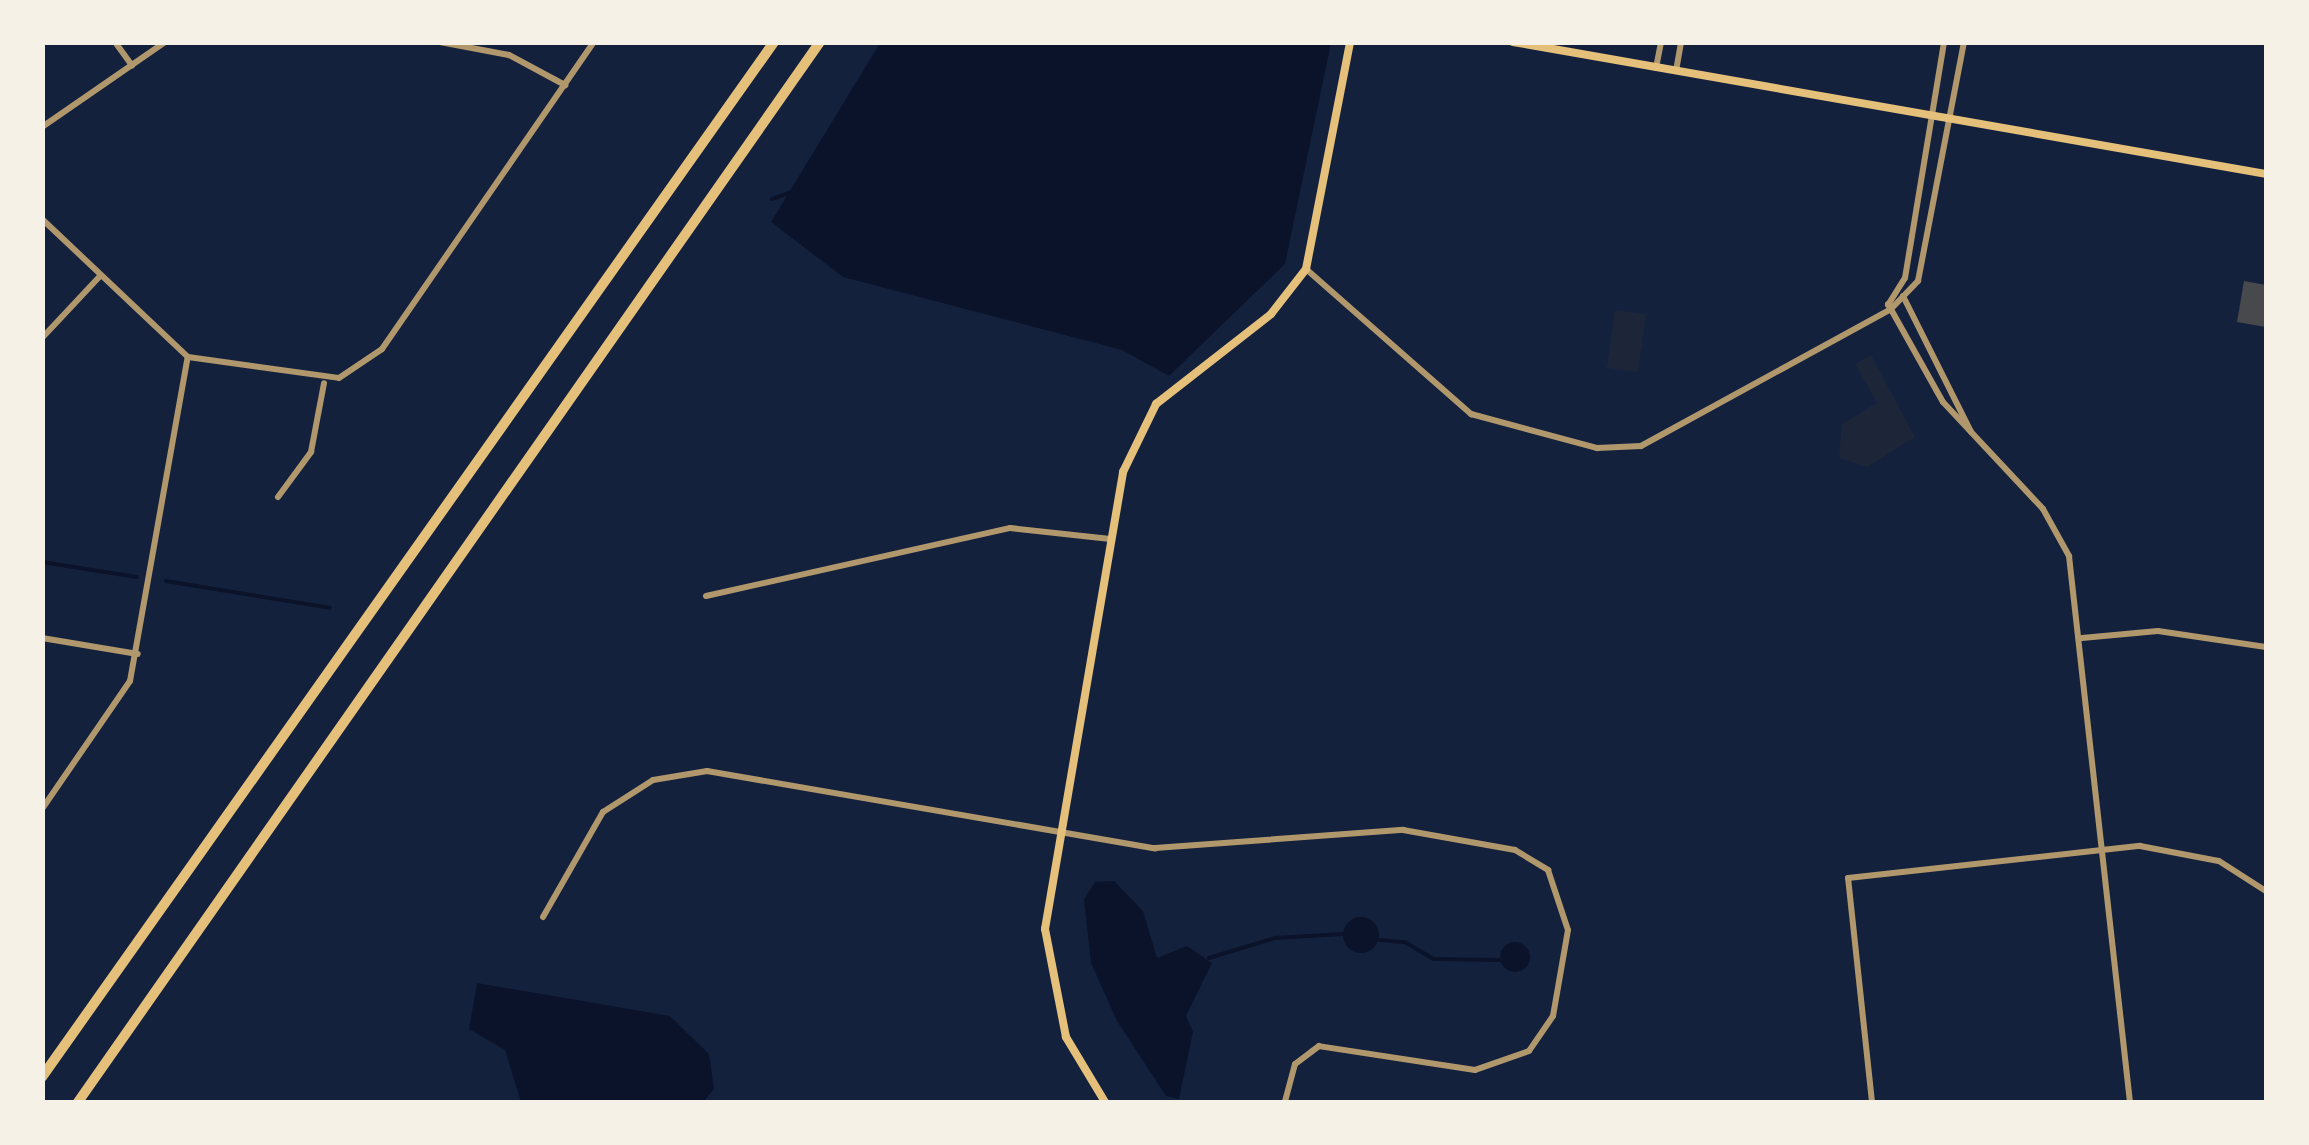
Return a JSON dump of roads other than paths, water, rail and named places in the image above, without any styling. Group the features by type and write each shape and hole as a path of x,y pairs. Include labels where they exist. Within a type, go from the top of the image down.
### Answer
{"highway":[{"path":"42,1077 774,42"},
{"path":"78,1102 820,42"}],"main road":[{"path":"1105,1102 1066,1037 1049,980 1046,904 1110,540 1131,444 1148,413 1271,314 1306,269 1350,42"},
{"path":"1513,42 2266,174"}],"street":[{"path":"116,42 132,65"},
{"path":"42,127 164,42"},
{"path":"440,42 510,55 566,85"},
{"path":"42,219 188,357 324,382 382,348 594,42"},
{"path":"1656,68 1661,42"},
{"path":"1676,71 1680,42"},
{"path":"1944,42 1902,295 1971,433"},
{"path":"1306,269 1471,414 1611,449 1670,434 1880,314 1902,295 1926,260 1964,42"},
{"path":"42,338 100,276"},
{"path":"1890,306 1971,433 2054,524 2073,573 2130,1102"},
{"path":"42,808 130,681 138,654 188,357"},
{"path":"278,497 311,452 324,382"},
{"path":"706,596 1010,528 1110,540"},
{"path":"2082,638 2158,631 2266,647"},
{"path":"42,638 138,654"},
{"path":"543,918 603,812 682,773 1182,849 1403,830 1515,850 1552,875 1568,930 1553,1016 1529,1051 1475,1070 1319,1046 1295,1064 1285,1102"},
{"path":"1872,1102 1848,878 2104,849 2199,854 2266,891"}],"waterway":[{"path":"772,199 791,192"},
{"path":"42,562 137,577"},
{"path":"166,581 330,608"},
{"path":"1209,958 1275,938 1343,934"},
{"path":"1380,940 1405,942 1433,959 1502,960"}]}
